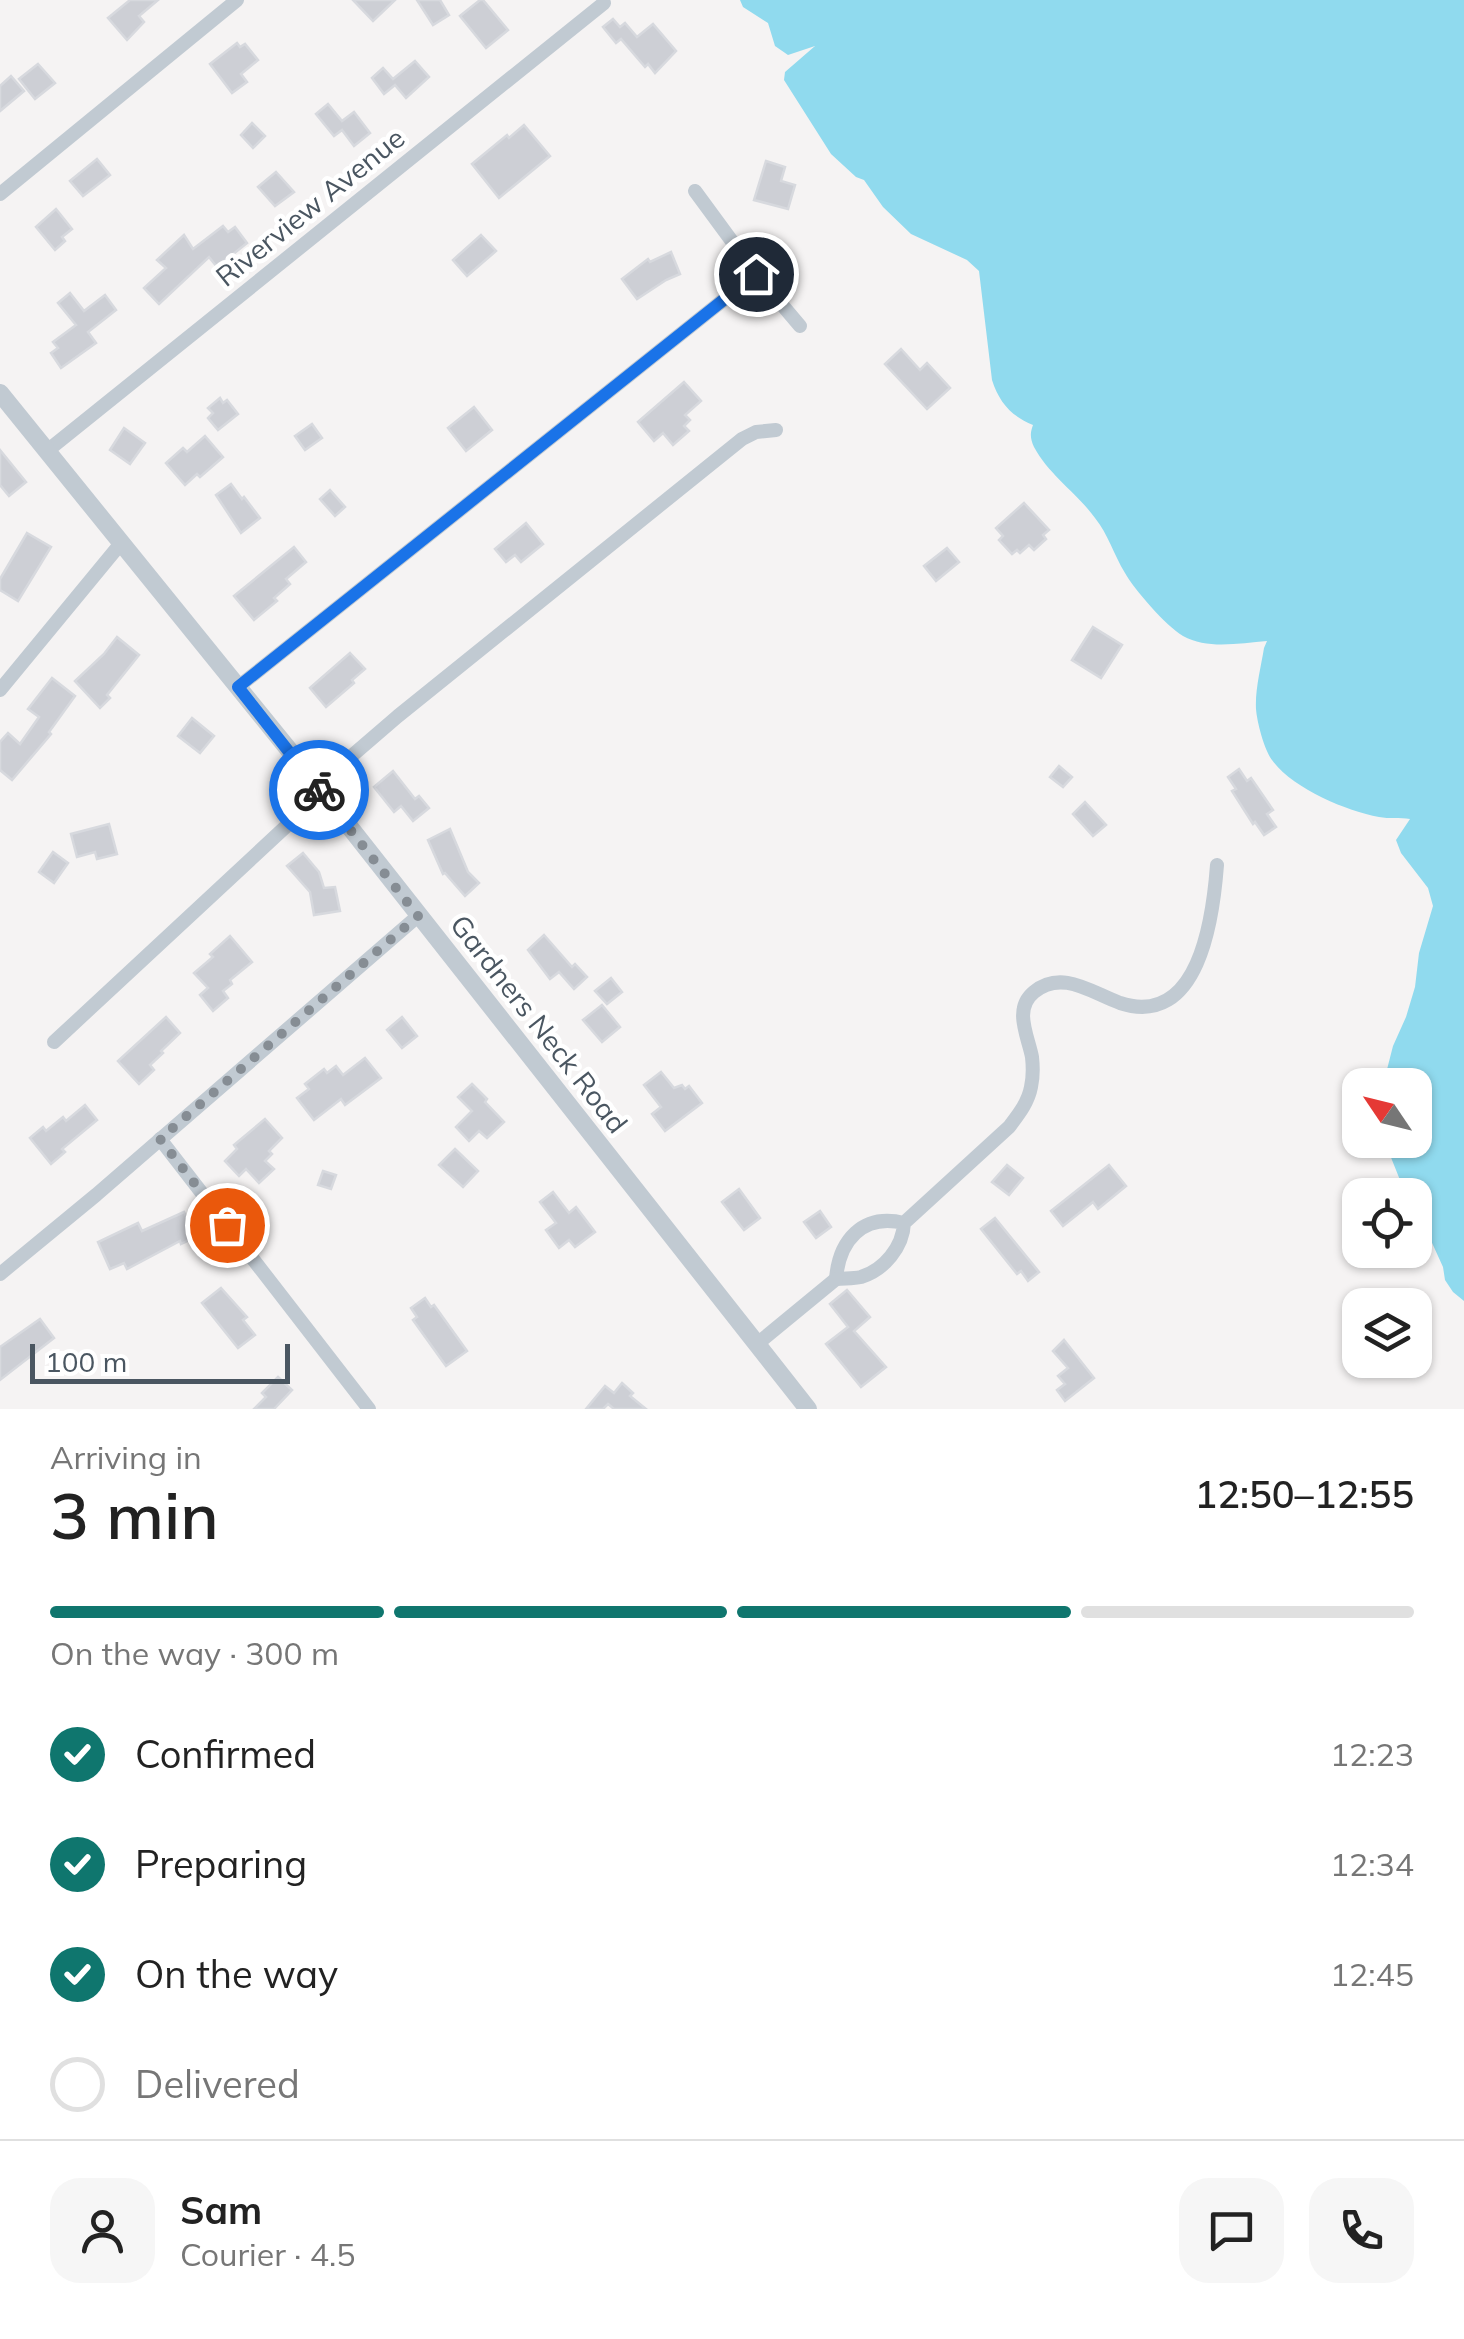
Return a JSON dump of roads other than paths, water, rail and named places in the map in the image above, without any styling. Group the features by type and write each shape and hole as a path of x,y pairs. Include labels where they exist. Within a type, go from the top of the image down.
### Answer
{"street":[{"path":"0,194 236,0"},
{"name":"Riverview Avenue","path":"48,450 604,3"},
{"path":"696,191 756,274 800,326"},
{"path":"238,687 756,274"},
{"name":"Gardners Neck Road","path":"0,393 238,687 808,1409"},
{"path":"54,1042 322,793 326,778 398,716 727,450 756,432 776,430"},
{"path":"0,690 122,542"},
{"path":"757,1344 836,1279 862,1276 876,1269 902,1241 904,1223 1009,1127 1022,1110 1032,1084 1032,1058 1023,1017 1026,1001 1033,993 1054,983 1070,983 1116,1002 1144,1007 1161,1004 1187,983 1204,942 1218,865"},
{"path":"0,1274 418,916"},
{"path":"160,1139 369,1409"},
{"path":"836,1279 838,1258 847,1241 860,1229 881,1221 904,1223"}],"water":[{"path":"740,0 1464,0 1464,1301 1445,1280 1432,1243 1432,1178 1399,1178 1391,1158 1432,1158 1432,1068 1387,1068 1415,987 1419,953 1433,906 1428,888 1401,853 1396,840 1410,819 1379,817 1336,804 1306,789 1272,760 1261,735 1256,709 1267,641 1224,644 1193,640 1176,631 1143,597 1125,573 1100,524 1040,457 1032,441 1033,425 1012,413 998,395 992,380 979,271 967,260 911,234 883,207 864,180 831,154 784,80 785,72 815,46 788,55 775,46 768,23 743,7"}]}
